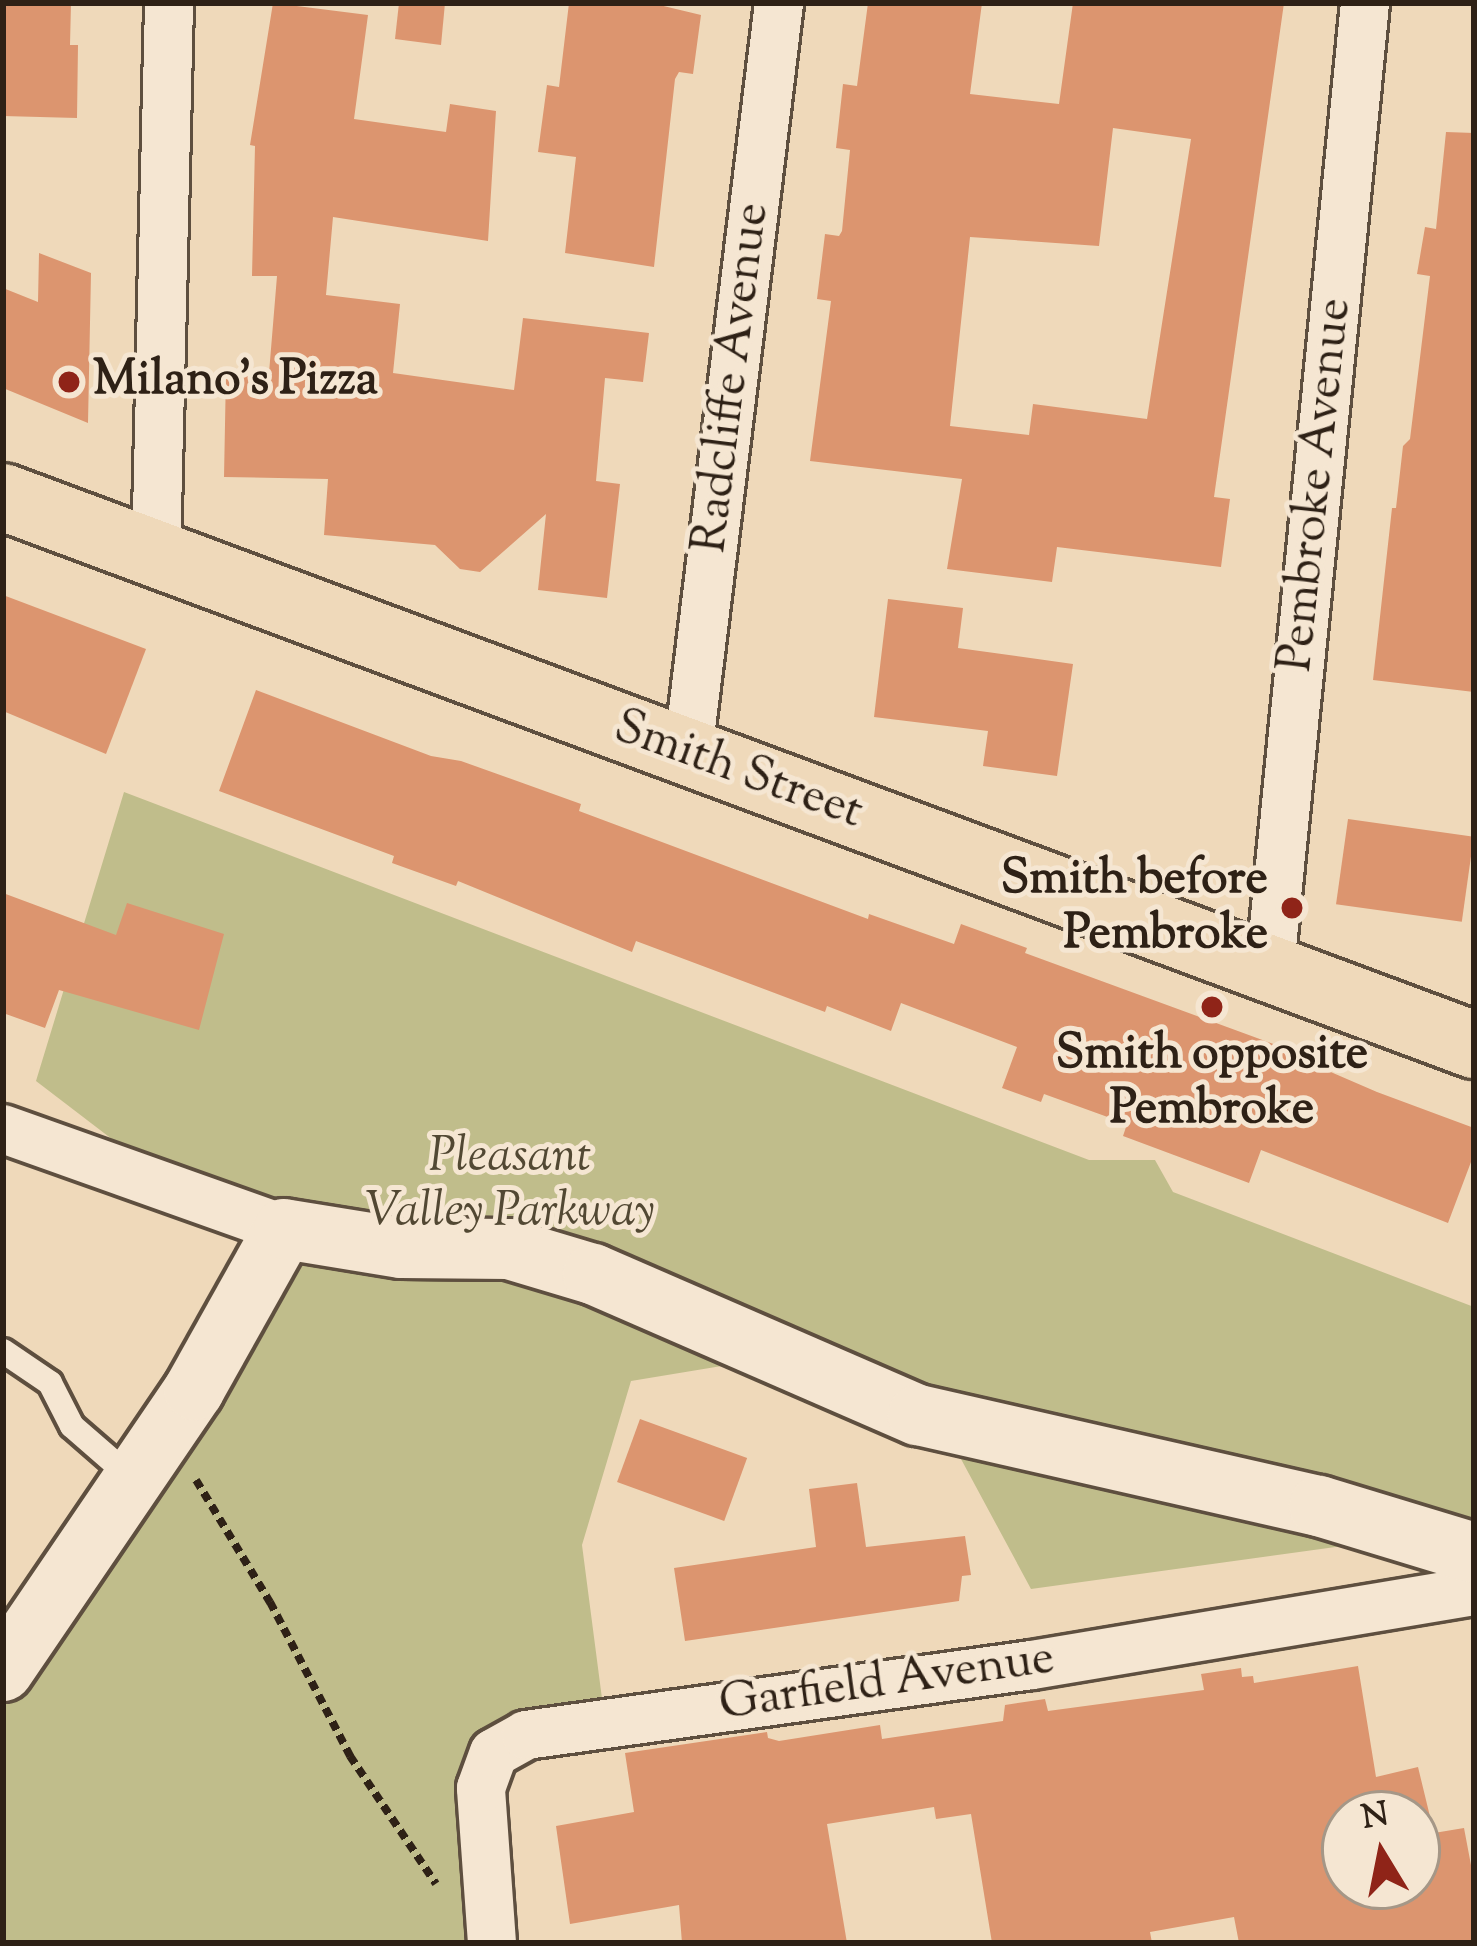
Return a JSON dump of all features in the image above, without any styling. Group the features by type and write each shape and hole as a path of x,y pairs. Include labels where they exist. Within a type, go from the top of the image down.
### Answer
{"main road":[{"name":"Smith Street","path":"3,497 1474,1045"}],"street":[{"path":"156,556 169,3"},
{"name":"Radcliffe Avenue","path":"688,752 779,3"},
{"name":"Pembroke Avenue","path":"1270,967 1365,3"},
{"path":"3,1129 284,1229 401,1248 509,1249 593,1274 918,1414 1319,1506 1474,1553"},
{"path":"3,1671 149,1458 284,1229"},
{"name":"Garfield Avenue","path":"490,1931 481,1788 494,1753 526,1735 1032,1665 1474,1591"}],"lane":[{"path":"3,1351 50,1384 72,1426 149,1458"}],"path":[{"path":"149,1458 270,1602 350,1756 451,1908 490,1931"}],"green space":[{"name":"Pleasant Valley Parkway","path":"124,792 1089,1160 1155,1160 1173,1192 1474,1307 1474,1549 1430,1534 1031,1589 940,1420 782,1356 631,1381 582,1545 604,1714 488,1766 492,1943 3,1943 3,1669 266,1257 36,1081"}],"building":[{"path":"3,3 71,3 70,45 78,45 77,118 3,116"},
{"path":"273,3 368,15 354,119 446,132 450,104 496,111 488,241 333,217 326,295 400,304 393,373 514,390 523,318 649,333 643,382 605,378 596,481 620,484 607,598 538,590 546,514 480,572 460,569 435,545 324,535 328,479 224,477 226,372 269,373 277,276 252,276 255,146 250,145"},
{"path":"399,3 445,3 441,45 395,39"},
{"path":"569,3 651,3 701,15 693,74 679,72 675,79 654,267 565,253 576,157 538,152 547,85 559,87"},
{"path":"868,3 982,3 970,94 1059,104 1073,3 1284,3 1214,497 1230,499 1221,567 1057,547 1052,582 947,569 962,479 810,461 831,301 817,299 825,234 839,236 842,231 850,150 836,148 843,84 857,86","holes":["1113,128 1191,139 1147,419 1033,404 1029,435 950,426 970,237 1099,246"]},
{"path":"1446,132 1474,133 1474,692 1373,680 1392,508 1396,508 1403,446 1410,439 1430,276 1417,274 1425,227 1436,229"},
{"path":"39,253 91,273 88,423 3,388 3,288 38,302"},
{"path":"3,595 146,649 106,754 3,711"},
{"path":"888,599 963,608 958,648 1073,664 1057,776 983,766 988,731 874,717"},
{"path":"256,690 431,756 461,761 581,804 579,811 868,919 869,914 954,944 961,924 1027,948 1025,953 1298,1053 1296,1057 1377,1092 1474,1128 1474,1154 1448,1223 1261,1150 1249,1183 1123,1136 1127,1124 1044,1094 1041,1102 1002,1088 1017,1047 901,1003 891,1031 827,1006 825,1012 636,941 632,952 458,881 456,886 392,863 394,856 219,791"},
{"path":"1348,819 1474,837 1462,922 1336,904"},
{"path":"3,893 116,935 127,903 224,934 199,1030 59,990 45,1028 3,1013"},
{"path":"640,1419 747,1458 724,1521 617,1482"},
{"path":"857,1483 866,1547 965,1536 971,1575 962,1576 959,1601 685,1641 674,1568 816,1547 809,1489"},
{"path":"1358,1666 1376,1777 1418,1767 1424,1790 1321,1790 1321,1910 1441,1910 1441,1832 1464,1828 1474,1881 1474,1943 1239,1943 1234,1917 1150,1932 1152,1943 992,1943 971,1814 936,1819 934,1807 827,1824 847,1943 682,1943 679,1905 570,1924 556,1826 634,1812 625,1753 767,1732 768,1738 779,1741 880,1725 882,1739 1003,1721 1005,1705 1045,1699 1048,1711 1204,1690 1201,1674 1241,1668 1242,1677 1253,1676 1254,1683"}],"place":[{"name":"Milano's Pizza","path":"69,382"},
{"name":"Smith before Pembroke","path":"1292,908"},
{"name":"Smith opposite Pembroke","path":"1212,1007"}]}
